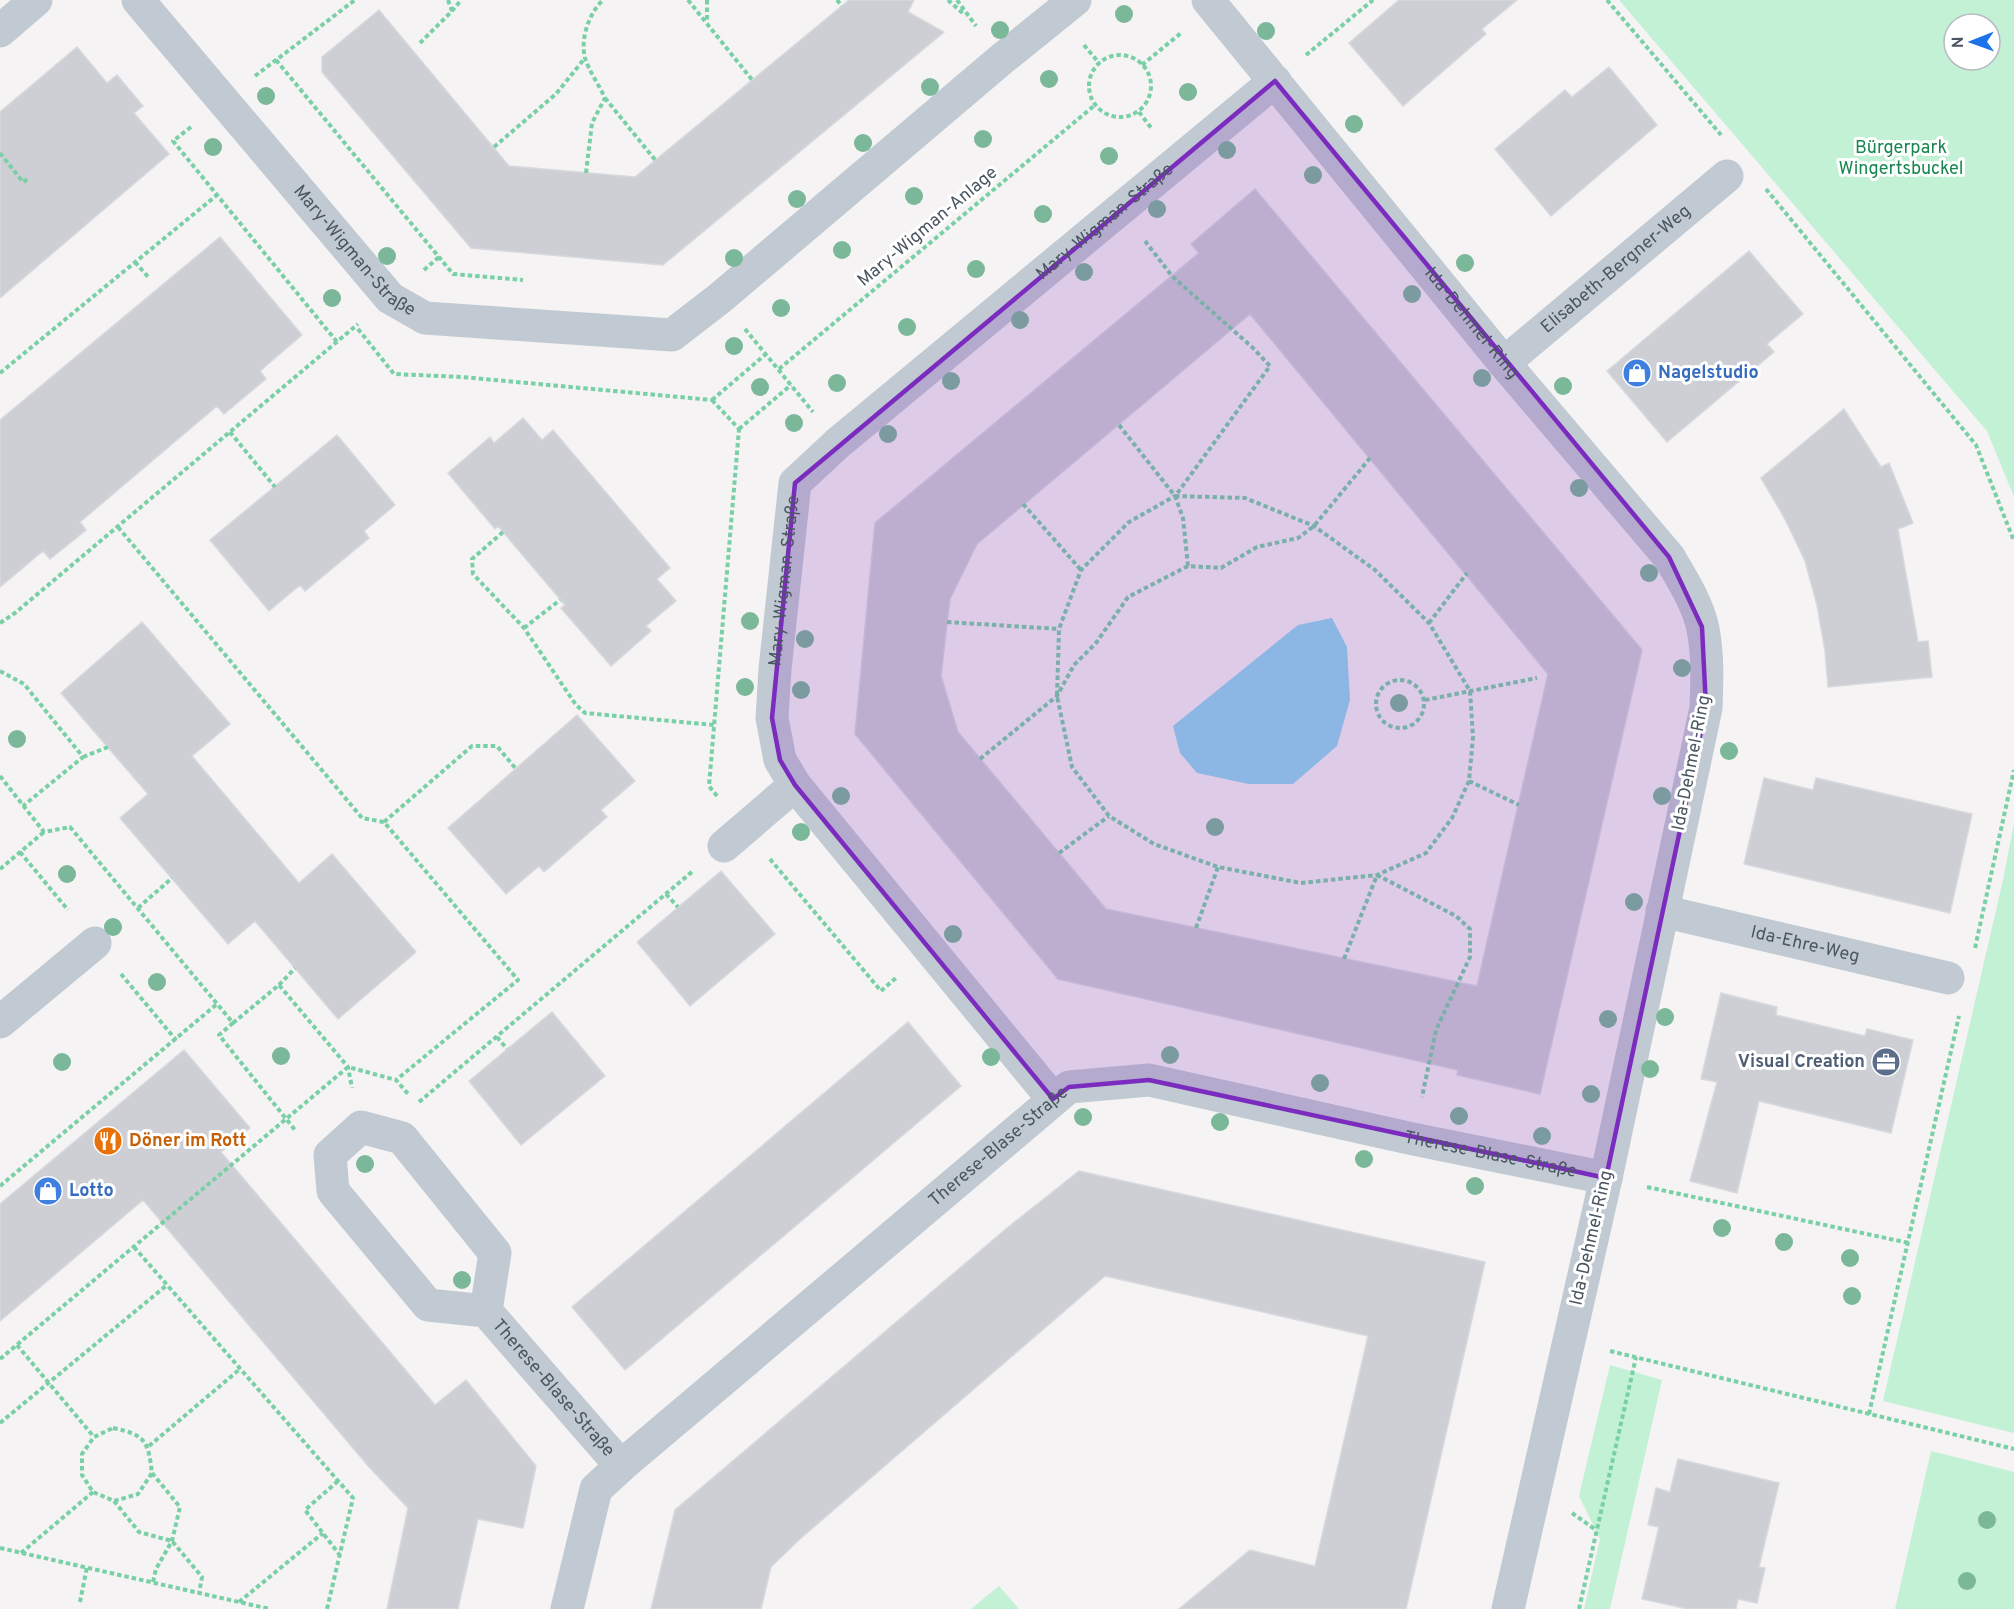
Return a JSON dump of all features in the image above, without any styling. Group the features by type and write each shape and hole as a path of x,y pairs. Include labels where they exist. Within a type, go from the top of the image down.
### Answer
{"street":[{"path":"0,31 36,0"},
{"name":"Mary-Wigman-Straße","path":"138,0 390,298 425,318 672,335 720,298 1075,0"},
{"name":"Ida-Dehmel-Ring","path":"1211,3 1504,363 1669,557 1688,589 1702,627 1707,668 1706,708 1606,1178 1508,1609"},
{"name":"Mary-Wigman-Straße","path":"1053,1099 795,785 780,760 772,718 795,483 838,443 1275,81"},
{"name":"Elisabeth-Bergner-Weg","path":"1504,363 1743,178"},
{"path":"724,846 795,785"},
{"name":"Ida-Ehre-Weg","path":"1662,911 1955,992"},
{"path":"0,1022 95,943"},
{"name":"Therese-Blase-Straße","path":"567,1609 596,1489 1069,1087 1149,1080 1413,1139 1606,1178"},
{"path":"330,1155 361,1127"},
{"name":"Therese-Blase-Straße","path":"361,1127 402,1138 495,1253 486,1311"},
{"name":"Therese-Blase-Straße","path":"330,1155 333,1191 428,1305 486,1311 621,1466"}],"path":[{"path":"355,0 276,60 453,274 533,280"},
{"path":"448,0 452,11"},
{"path":"420,42 461,0"},
{"path":"603,0 594,8 588,24 585,58 605,98 656,161"},
{"path":"688,0 753,81"},
{"path":"707,0 707,22"},
{"path":"837,0 842,6"},
{"path":"948,0 973,21 957,0"},
{"path":"1275,81 1373,0"},
{"path":"1607,0 1728,144"},
{"path":"1142,65 1211,3"},
{"path":"1116,55 1135,59 1149,74 1150,95 1138,112 1130,117 1110,116 1095,105 1091,98 1089,79 1099,63 1107,58 1116,55"},
{"path":"494,147 556,94 585,58"},
{"path":"586,172 592,123 605,98"},
{"path":"224,100 173,141 338,342"},
{"name":"Mary-Wigman-Anlage","path":"778,369 1095,105"},
{"path":"0,153 23,182 29,178"},
{"path":"1743,178 1976,445 2014,541"},
{"path":"0,373 217,195"},
{"path":"0,623 15,613 439,257"},
{"path":"135,262 149,278"},
{"path":"1172,276 1270,366 1175,496 1129,522 1081,570 1059,629 1057,696 1072,767 1110,816 1154,844 1218,867 1301,883 1377,875 1426,853 1452,818 1468,781 1473,737 1470,691 1429,623 1375,570 1314,526 1245,498 1175,496"},
{"path":"720,298 838,443"},
{"path":"356,326 394,374 462,377 712,400 739,429 791,385"},
{"path":"712,400 766,354"},
{"path":"1119,425 1175,496 1183,518 1188,566"},
{"path":"230,432 275,487"},
{"path":"980,759 1057,696 1074,665 1096,643 1128,597 1188,566 1221,568 1257,546 1298,538 1314,526 1370,458"},
{"path":"1023,504 1081,570"},
{"path":"118,527 362,818 384,822 519,980 396,1080"},
{"path":"503,532 472,559 472,574 524,628 576,705 585,713 714,725"},
{"path":"1429,623 1467,573"},
{"path":"524,628 560,600"},
{"path":"947,622 1059,629"},
{"path":"0,671 24,684 84,757"},
{"path":"1401,678 1417,685 1425,700 1421,717 1407,728 1390,727 1377,716 1375,698 1384,683 1401,678"},
{"path":"1425,700 1537,678"},
{"path":"384,822 472,746 497,746 516,769"},
{"path":"23,806 84,757 108,747"},
{"path":"1974,949 2014,770"},
{"path":"0,776 44,832"},
{"path":"1468,781 1519,805"},
{"path":"1059,854 1110,816"},
{"path":"0,869 44,832 70,827 233,1023"},
{"path":"348,1067 396,1080 417,1105 724,846"},
{"path":"1196,928 1218,867"},
{"path":"1344,959 1377,875"},
{"path":"1377,875 1456,916 1470,929 1470,957 1436,1030 1413,1139"},
{"path":"138,908 172,878"},
{"path":"666,894 678,907"},
{"path":"295,968 279,985 219,1035 296,1131 330,1155"},
{"path":"279,985 348,1067 361,1127"},
{"path":"1869,1414 1908,1243 1955,992"},
{"path":"0,1186 217,1004"},
{"path":"497,1037 507,1049"},
{"path":"0,1359 348,1067"},
{"path":"1606,1178 1908,1243"},
{"path":"134,1247 353,1498 327,1609"},
{"path":"0,1423 167,1285"},
{"path":"1569,1340 2014,1449"},
{"path":"17,1345 94,1437"},
{"path":"1579,1609 1636,1357"},
{"path":"149,1446 240,1369"},
{"path":"153,1582 156,1569 172,1541 180,1507 152,1473 149,1446 133,1432 113,1428 94,1437 82,1454 82,1475 93,1492 114,1501 139,1532 172,1541 202,1577 199,1593"},
{"path":"114,1501 138,1494 152,1473"},
{"path":"338,1481 305,1510 340,1554"},
{"path":"21,1552 93,1492"},
{"path":"239,1602 323,1533"},
{"path":"0,1548 266,1609"},
{"path":"80,1602 87,1568"}],"highlighted area":[{"path":"1275,81 1669,557 1702,627 1706,708 1606,1178 1149,1080 1069,1087 1053,1099 795,785 780,760 772,718 795,483"}],"green space":[{"name":"Bürgerpark Wingertsbuckel","path":"1619,0 2014,0 2014,497 1987,431"},
{"path":"2014,823 2014,1433 1883,1401 2003,880"},
{"path":"1610,1365 1662,1380 1610,1609 1584,1609 1600,1539 1579,1496"},
{"path":"1931,1451 2014,1472 2014,1609 1895,1609"},
{"path":"999,1586 1019,1609 971,1609"}],"water":[{"path":"1332,618 1347,647 1350,700 1337,746 1293,784 1249,784 1197,773 1180,753 1173,726 1298,625"}],"building":[{"path":"849,0 914,0 908,12 944,32 663,265 471,248 322,72 322,57 379,10 509,166 635,177"},
{"path":"1399,0 1517,0 1482,29 1486,34 1403,106 1349,43"},
{"path":"77,47 107,83 117,75 143,106 134,113 169,154 0,298 0,112"},
{"path":"1609,67 1657,125 1551,216 1495,149 1565,90 1572,97"},
{"path":"1255,189 1642,650 1540,1094 1457,1075 1458,1070 1058,979 855,734 875,523 1199,253 1191,244","holes":["1250,314 1548,674 1477,986 1106,909 958,732 941,676 950,599 977,544"]},
{"path":"220,237 302,335 260,371 266,379 224,414 217,406 80,522 86,530 50,559 43,551 0,587 0,420"},
{"path":"1749,251 1803,314 1767,344 1774,352 1667,442 1607,371"},
{"path":"1844,409 1881,467 1889,463 1913,523 1898,529 1918,642 1928,641 1932,677 1828,687 1825,651 1817,605 1805,561 1785,519 1761,478"},
{"path":"523,418 542,440 553,430 670,568 657,579 676,601 646,626 651,631 611,666 561,608 565,605 498,526 495,529 448,473 490,437 494,443"},
{"path":"337,435 395,505 364,531 369,538 305,591 300,585 269,611 210,540"},
{"path":"142,622 230,724 192,756 299,883 332,854 416,952 338,1019 255,921 228,944 120,818 148,794 61,693"},
{"path":"577,715 635,781 601,810 607,817 544,872 539,866 506,894 448,828"},
{"path":"1764,778 1813,790 1816,778 1972,814 1950,913 1744,864"},
{"path":"721,871 775,934 690,1006 637,942"},
{"path":"1721,993 1777,1007 1776,1015 1865,1036 1867,1029 1913,1040 1891,1133 1759,1101 1737,1193 1690,1181 1717,1082 1701,1079"},
{"path":"552,1012 605,1076 521,1145 469,1081"},
{"path":"908,1022 961,1086 625,1370 572,1307"},
{"path":"184,1050 250,1128 221,1152 435,1405 466,1380 536,1466 523,1528 478,1519 458,1609 387,1609 408,1508 369,1467 143,1200 0,1321 0,1204"},
{"path":"1079,1171 1485,1262 1406,1609 1179,1609 1250,1550 1315,1566 1368,1336 1105,1276 801,1538 771,1567 761,1609 651,1609 675,1510 1007,1228"},
{"path":"1678,1459 1779,1483 1759,1567 1765,1568 1757,1603 1738,1599 1736,1609 1688,1609 1642,1599 1659,1527 1648,1525 1656,1488 1670,1492"}],"place":[{"name":"Nagelstudio","path":"1637,373"},
{"name":"Visual Creation","path":"1886,1062"},
{"name":"Döner im Rott","path":"108,1141"},
{"name":"Lotto","path":"48,1191"}]}
